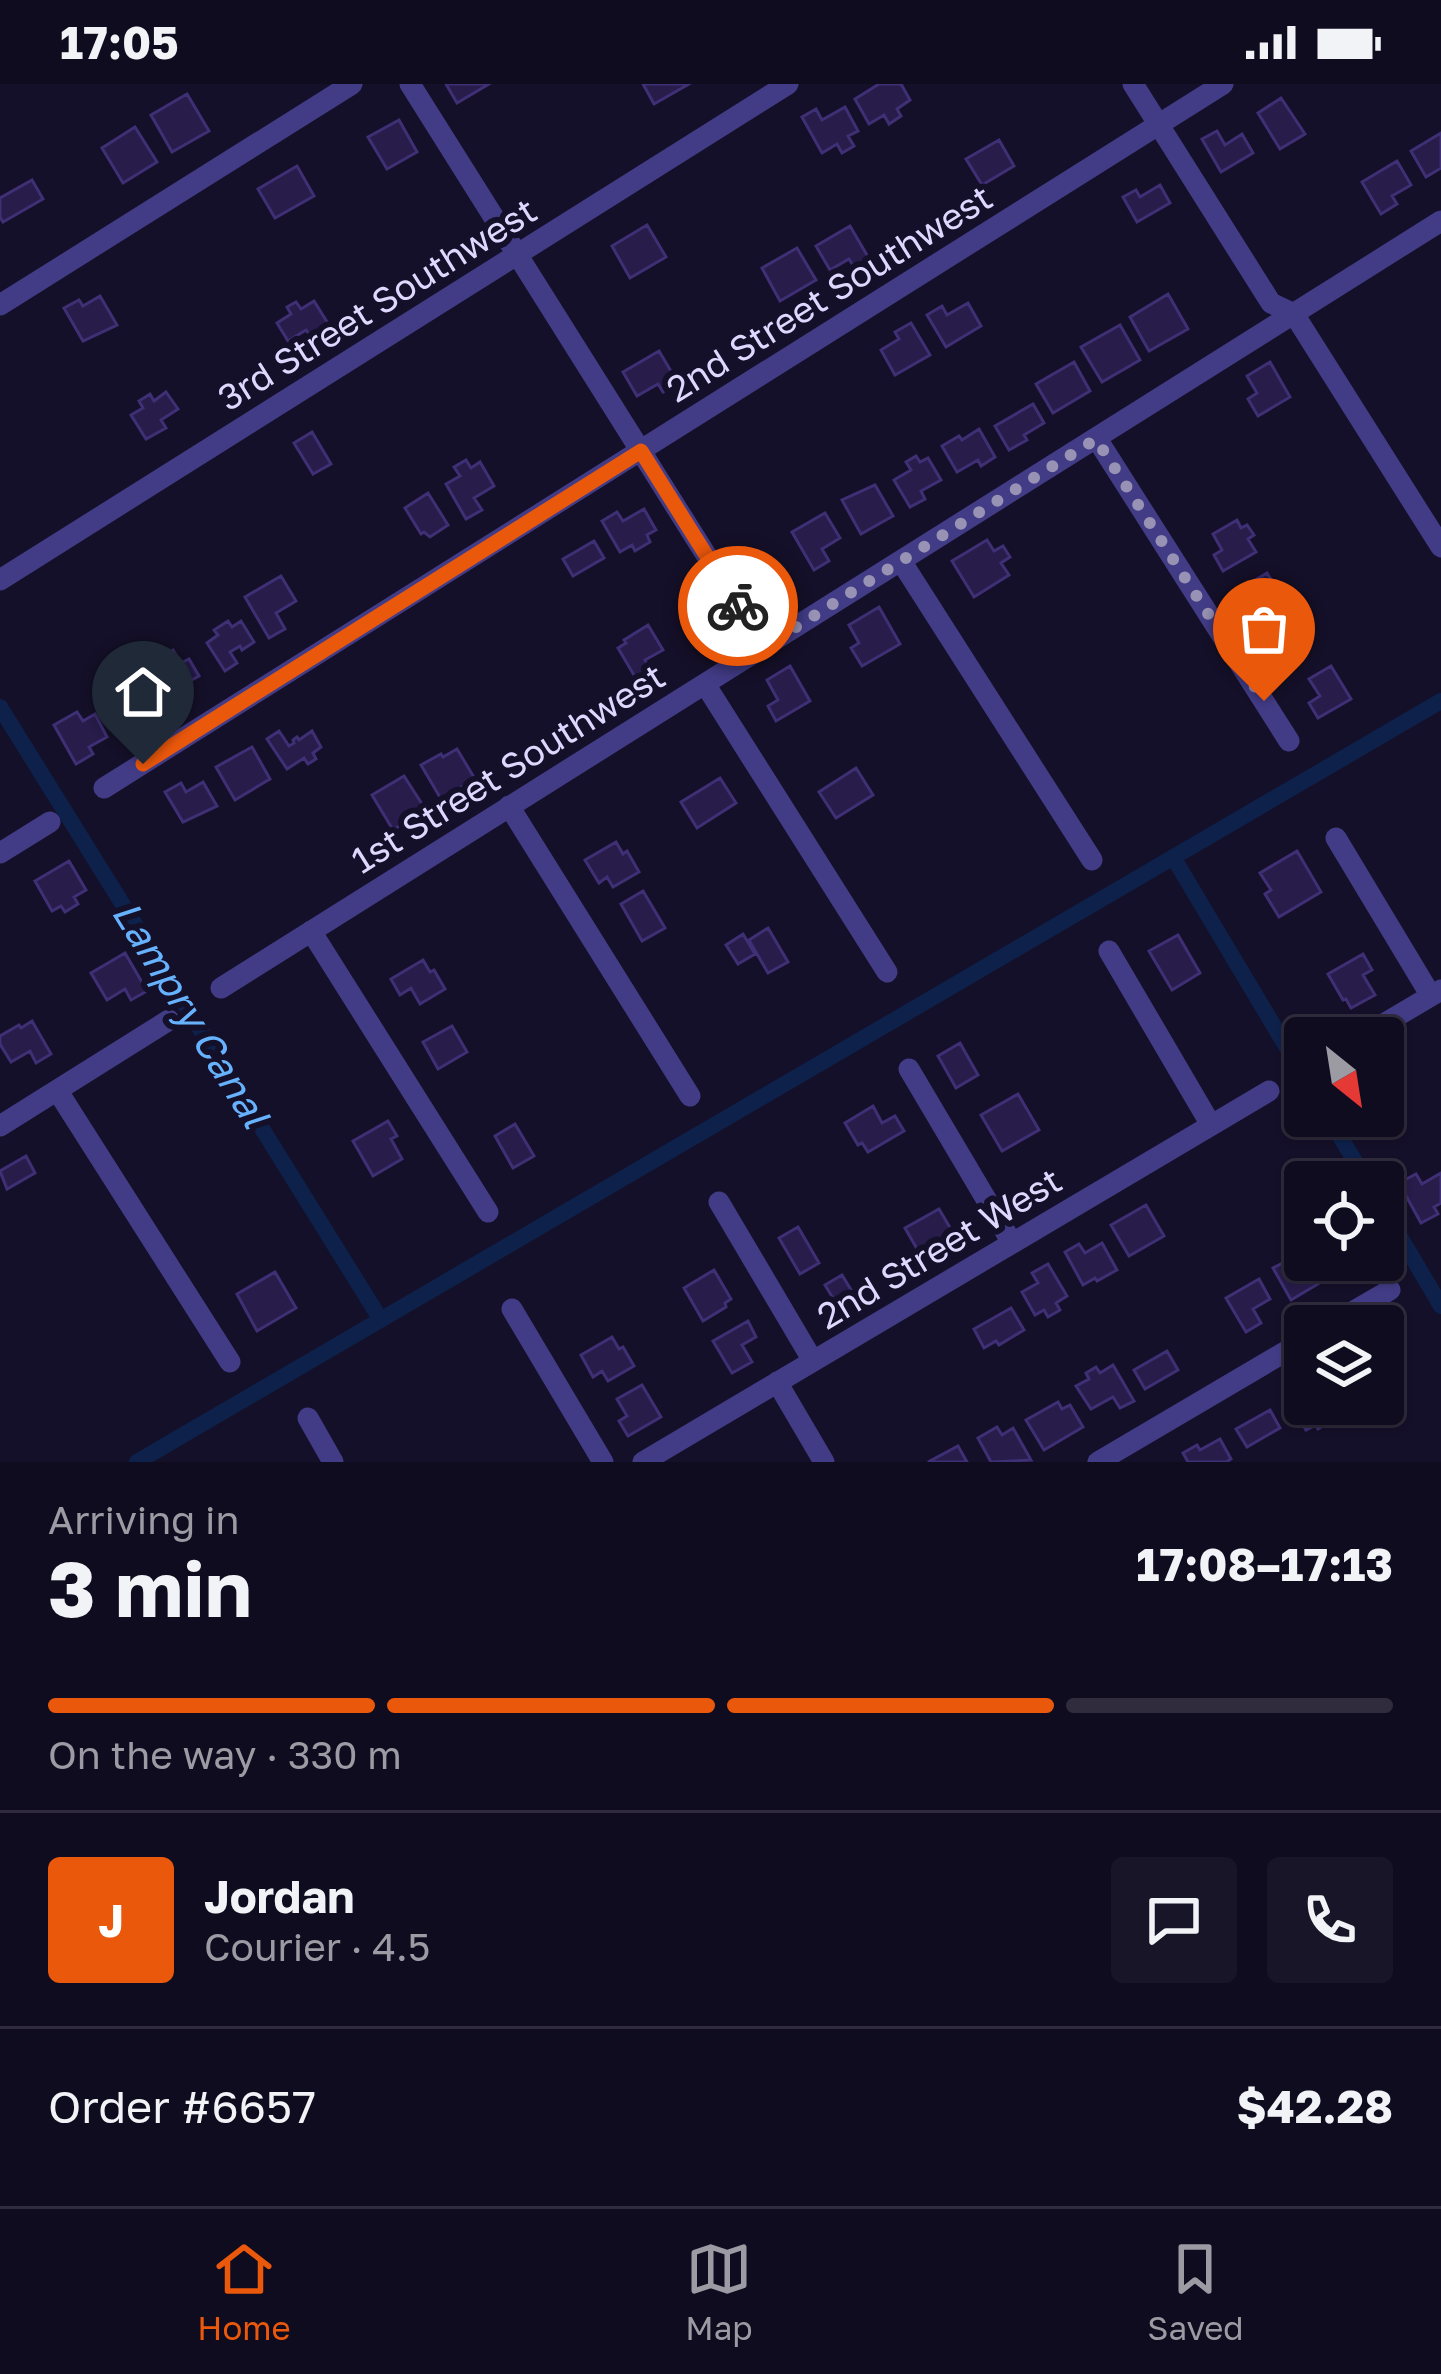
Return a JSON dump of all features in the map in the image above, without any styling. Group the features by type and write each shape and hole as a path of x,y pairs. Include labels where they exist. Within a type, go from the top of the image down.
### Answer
{"street":[{"path":"0,305 352,84"},
{"path":"410,84 764,647"},
{"name":"3rd Street Southwest","path":"0,580 788,84"},
{"path":"1133,84 1271,303 1294,314 1441,547"},
{"name":"2nd Street Southwest","path":"104,788 1222,84"},
{"name":"1st Street Southwest","path":"221,988 1441,221"},
{"path":"1096,439 1289,741"},
{"path":"901,561 1092,860"},
{"path":"705,684 887,972"},
{"path":"508,806 690,1096"},
{"path":"0,853 50,822"},
{"path":"1336,838 1436,993 1395,1017"},
{"path":"311,931 488,1212"},
{"path":"1109,951 1211,1125"},
{"path":"0,1126 169,1019"},
{"path":"909,1069 1012,1243"},
{"path":"57,1090 230,1362"},
{"name":"2nd Street West","path":"643,1462 1269,1091"},
{"path":"719,1202 813,1361"},
{"path":"1364,1305 1390,1290"},
{"path":"512,1309 602,1462"},
{"path":"1098,1462 1284,1352"},
{"path":"777,1382 824,1462"},
{"path":"308,1418 333,1462"}],"building":[{"path":"446,84 489,84 457,103"},
{"path":"643,84 689,84 654,104"},
{"path":"879,84 901,84 910,100 897,109 901,116 889,124 884,115 869,124 855,99"},
{"path":"187,94 209,131 172,152 151,115"},
{"path":"1281,98 1305,134 1280,149 1258,113"},
{"path":"845,107 858,131 848,136 854,146 842,153 837,144 822,153 802,117 816,109 822,120"},
{"path":"399,120 417,152 387,169 368,137"},
{"path":"135,127 157,162 123,183 102,148"},
{"path":"1217,131 1225,145 1242,134 1253,153 1221,172 1202,139"},
{"path":"1441,133 1441,168 1426,177 1411,151"},
{"path":"999,140 1014,166 982,185 966,159"},
{"path":"1397,161 1411,185 1392,196 1397,204 1381,214 1362,182"},
{"path":"297,166 314,196 275,218 258,189"},
{"path":"32,180 43,199 3,222 0,198"},
{"path":"1160,185 1170,203 1137,222 1123,197 1136,190 1140,197"},
{"path":"647,225 666,257 630,278 612,246"},
{"path":"850,226 871,262 856,270 849,259 830,270 816,246"},
{"path":"797,248 816,280 780,301 762,268"},
{"path":"1168,294 1188,329 1149,351 1130,317"},
{"path":"100,296 117,325 83,341 64,308 79,300 83,306"},
{"path":"314,301 329,325 311,337 306,330 288,341 277,323 291,314 287,307 296,302 301,309"},
{"path":"968,303 981,326 946,347 927,315 942,306 947,315"},
{"path":"911,323 930,355 895,375 881,350 899,339 895,332"},
{"path":"1120,325 1140,360 1102,382 1081,347"},
{"path":"659,351 678,383 663,392 658,384 637,396 623,372"},
{"path":"1074,362 1090,391 1053,413 1036,384"},
{"path":"1270,362 1290,397 1258,416 1248,399 1257,393 1247,376"},
{"path":"166,392 178,409 161,420 166,428 146,439 131,415 143,408 139,401 150,394 154,401"},
{"path":"1033,404 1044,423 1009,450 995,426"},
{"path":"979,429 995,457 957,472 942,446"},
{"path":"312,432 331,464 313,474 294,443"},
{"path":"916,456 920,462 928,458 941,480 921,491 925,499 910,507 894,480 911,470 906,462"},
{"path":"466,460 471,468 480,462 494,486 474,498 482,510 466,519 446,484 460,476 454,467"},
{"path":"875,485 893,516 861,534 842,500"},
{"path":"428,493 448,525 430,537 421,534 405,508"},
{"path":"644,509 656,530 647,535 650,542 635,551 632,545 620,552 602,521 617,512 623,521"},
{"path":"825,513 840,538 822,549 829,561 814,570 792,532"},
{"path":"1237,520 1254,535 1248,539 1256,552 1223,571 1214,555 1222,550 1213,534"},
{"path":"987,540 994,551 1003,546 1010,557 1001,563 1009,575 974,597 952,561"},
{"path":"594,541 604,558 573,576 563,559"},
{"path":"1267,573 1284,601 1266,612 1250,583"},
{"path":"281,576 296,601 276,613 285,629 269,638 245,597"},
{"path":"879,607 900,644 862,666 851,648 859,643 849,625"},
{"path":"228,621 232,627 241,621 254,642 230,652 237,663 225,671 207,643 218,635 214,630"},
{"path":"648,625 663,650 645,660 652,673 638,682 618,648"},
{"path":"173,650 181,663 189,659 199,676 174,690 156,660"},
{"path":"790,666 810,701 776,721 768,706 778,700 767,680"},
{"path":"1331,666 1351,699 1318,718 1309,703 1320,696 1309,679"},
{"path":"130,677 148,708 123,722 111,689"},
{"path":"77,712 83,721 95,714 107,737 89,747 93,754 76,764 54,725"},
{"path":"279,731 289,746 312,731 321,747 313,753 316,759 308,764 304,758 287,769 267,739"},
{"path":"252,747 270,779 235,800 216,767"},
{"path":"457,749 475,779 441,799 421,765"},
{"path":"856,768 873,795 836,818 819,792"},
{"path":"404,776 424,807 393,830 372,795"},
{"path":"720,778 736,803 697,828 681,802"},
{"path":"203,782 217,806 183,822 165,792 181,783 186,792"},
{"path":"616,842 639,872 613,887 607,877 599,883 585,860"},
{"path":"1297,851 1321,892 1279,917 1265,894 1271,890 1260,873"},
{"path":"69,861 86,890 74,897 78,904 65,912 61,906 52,911 35,881"},
{"path":"643,891 665,928 642,941 621,904"},
{"path":"768,928 788,962 768,973 749,940"},
{"path":"743,934 755,954 738,964 726,945"},
{"path":"1178,935 1200,973 1172,990 1149,951"},
{"path":"125,953 147,991 131,1000 125,989 107,1000 91,973"},
{"path":"1363,954 1372,970 1363,975 1375,995 1351,1008 1328,974"},
{"path":"423,960 445,989 420,1004 411,988 400,995 391,979"},
{"path":"32,1021 51,1054 36,1063 30,1051 11,1062 0,1036"},
{"path":"452,1026 467,1052 438,1069 423,1042"},
{"path":"960,1043 978,1075 956,1088 938,1056"},
{"path":"1018,1094 1039,1130 1002,1151 981,1115"},
{"path":"873,1106 882,1123 895,1116 904,1131 868,1152 845,1123"},
{"path":"388,1121 402,1159 373,1176 353,1141"},
{"path":"515,1124 534,1156 513,1168 495,1136"},
{"path":"26,1156 35,1173 7,1189 0,1171"},
{"path":"1441,1173 1441,1203 1434,1207 1438,1214 1421,1223 1404,1192 1404,1180 1416,1174 1422,1184"},
{"path":"1146,1205 1164,1236 1129,1256 1111,1225"},
{"path":"939,1209 958,1241 924,1261 905,1228"},
{"path":"798,1227 819,1263 800,1274 779,1238"},
{"path":"1102,1243 1117,1270 1083,1285 1065,1252 1079,1244 1085,1253"},
{"path":"1284,1262 1284,1281 1323,1281 1291,1300 1273,1268"},
{"path":"1048,1264 1067,1296 1056,1303 1060,1310 1048,1317 1044,1310 1035,1315 1022,1292 1038,1283 1032,1273"},
{"path":"714,1270 731,1299 703,1321 684,1288"},
{"path":"275,1272 296,1308 257,1331 237,1294"},
{"path":"842,1275 853,1293 836,1303 825,1285"},
{"path":"1259,1279 1270,1299 1253,1309 1261,1323 1246,1332 1226,1298"},
{"path":"1011,1308 1024,1330 984,1348 974,1329"},
{"path":"748,1321 756,1337 742,1345 752,1362 732,1373 713,1341"},
{"path":"612,1337 634,1366 608,1381 602,1371 593,1377 581,1355"},
{"path":"1167,1351 1178,1370 1145,1389 1134,1370"},
{"path":"1113,1365 1134,1401 1120,1408 1113,1397 1091,1409 1076,1386 1089,1379 1086,1373 1096,1367 1100,1373"},
{"path":"642,1385 661,1417 628,1436 619,1421 627,1416 617,1399"},
{"path":"1058,1402 1062,1409 1070,1405 1083,1427 1044,1450 1026,1420"},
{"path":"1270,1410 1280,1428 1247,1447 1236,1429"},
{"path":"997,1427 1002,1435 1013,1428 1031,1460 991,1462 978,1438"},
{"path":"1220,1439 1231,1459 1226,1462 1188,1462 1183,1453 1197,1445 1200,1450"},
{"path":"958,1446 967,1462 928,1462"}],"waterway":[{"path":"137,1462 1441,701"},
{"name":"Lampry Canal","path":"0,707 381,1320"},
{"path":"1173,857 1284,1043"},
{"path":"1340,1137 1355,1161"},
{"path":"1404,1243 1441,1306"}],"way so far":[{"path":"738,606 764,647 1096,439 1264,701"}],"route":[{"path":"143,764 641,451 738,606"}]}
